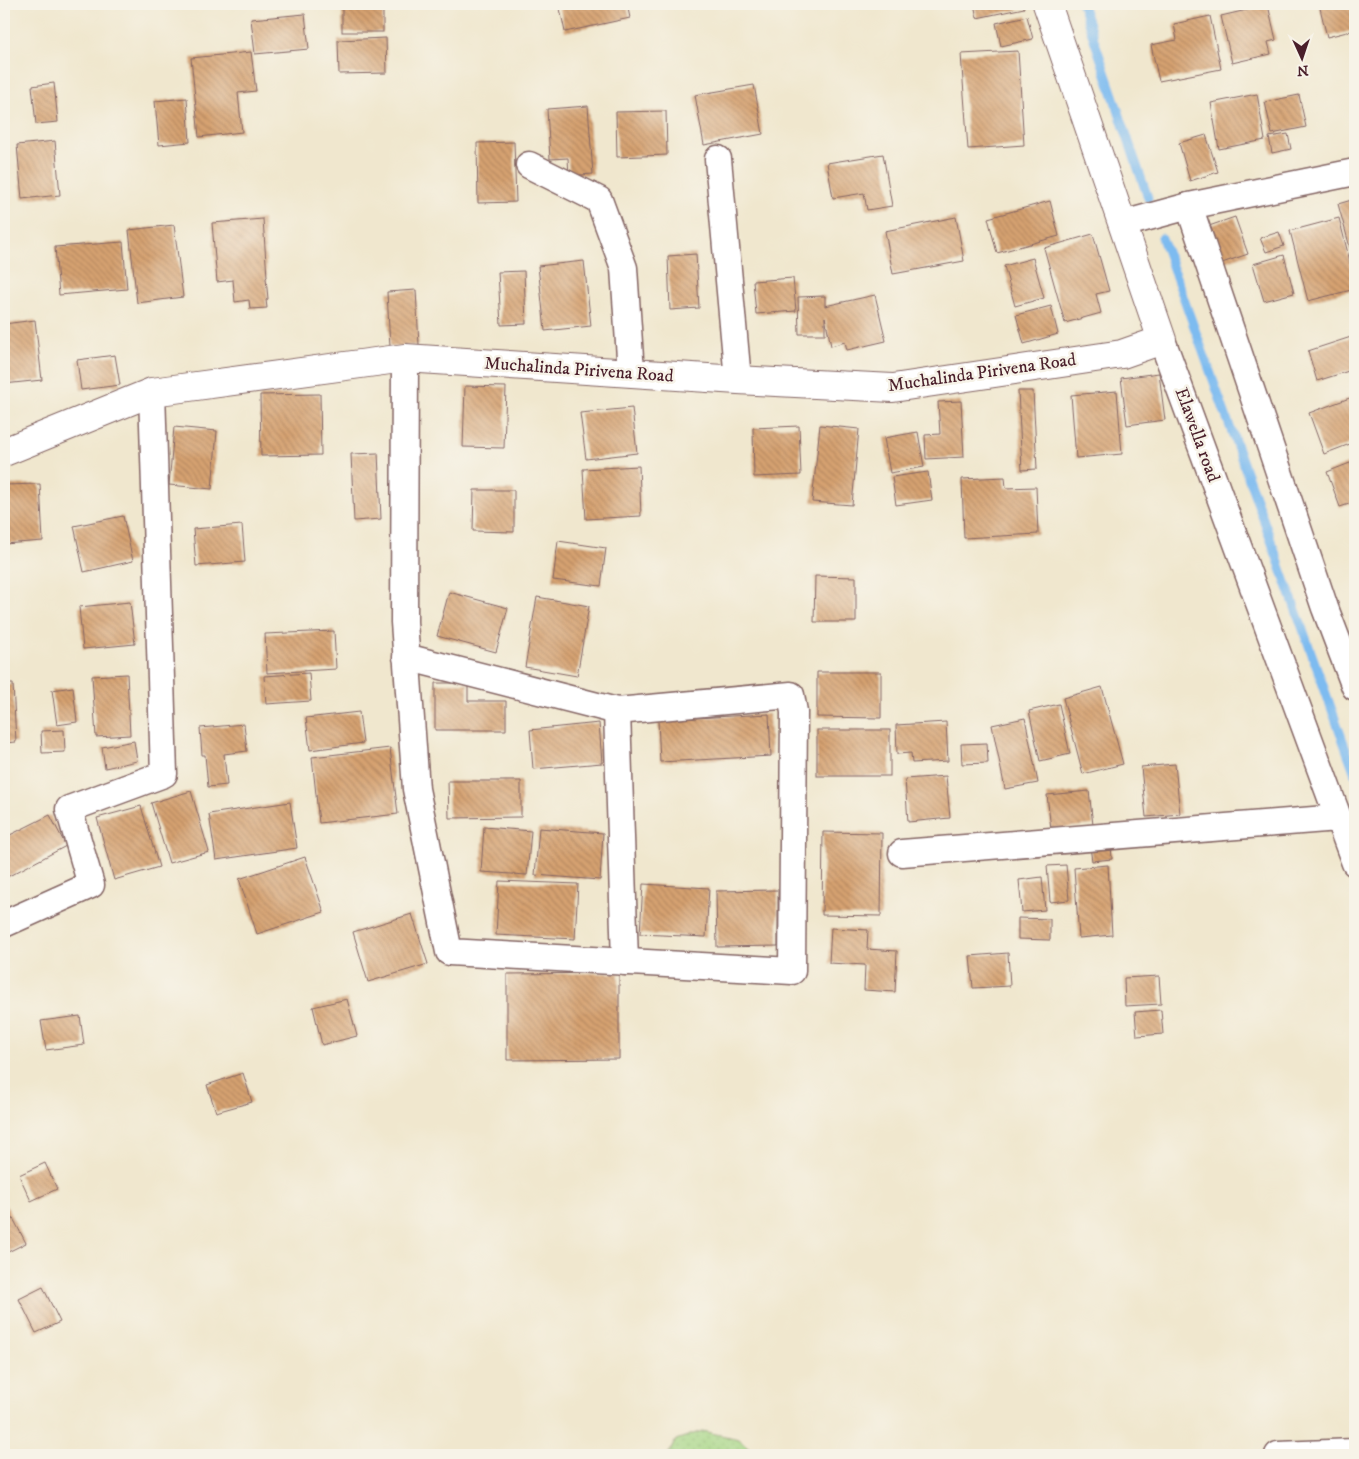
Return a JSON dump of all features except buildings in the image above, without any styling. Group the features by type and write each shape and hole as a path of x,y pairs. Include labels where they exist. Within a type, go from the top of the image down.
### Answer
{"street":[{"name":"Elawella road","path":"1047,4 1162,340 1355,862"},
{"path":"718,159 738,380"},
{"path":"529,165 599,200 624,268 631,373"},
{"path":"1123,224 1189,206 1355,172"},
{"path":"1189,206 1325,608 1355,687"},
{"name":"Muchalinda Pirivena Road","path":"4,452 152,392 404,358 738,380 893,388 1122,354 1162,340"},
{"path":"404,358 404,622 406,657 416,789 449,952 792,971 794,712 791,695 617,711 406,657"},
{"path":"4,924 91,885 69,809 164,774 152,392"},
{"path":"617,711 625,962"},
{"path":"902,853 1338,818"},
{"path":"1278,1455 1355,1452"}],"green space":[{"path":"702,1431 739,1439 757,1455 668,1455 676,1440"}],"waterway":[{"path":"1082,4 1148,198"},
{"path":"1162,238 1355,774"}]}
